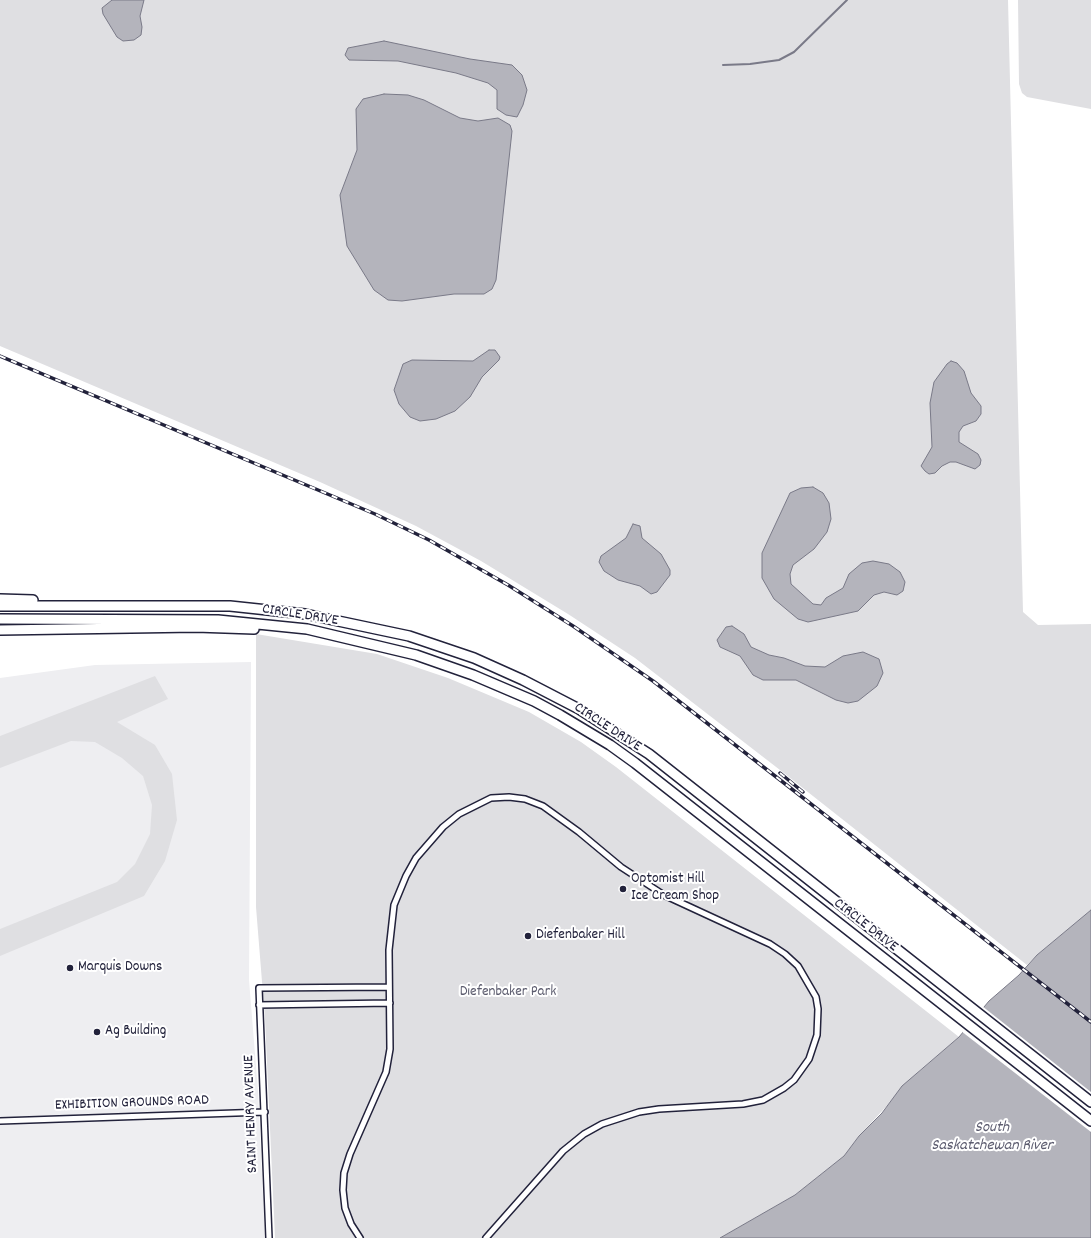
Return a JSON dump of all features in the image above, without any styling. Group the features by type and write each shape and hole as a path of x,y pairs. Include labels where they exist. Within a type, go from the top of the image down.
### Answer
{"highway":[{"path":"0,599 102,602 114,606"},
{"name":"CIRCLE DRIVE","path":"0,606 230,606 304,614 365,625 416,638 474,658 579,709 649,754 1091,1102"},
{"name":"CIRCLE DRIVE","path":"0,619 218,620 307,629 423,657 508,690 560,715 610,745 635,763 1091,1121"},
{"path":"0,630 224,627 263,629 318,636 331,634"}],"street":[{"path":"360,1238 351,1224 345,1208 343,1190 344,1173 350,1154 386,1072 390,1049 389,950 394,905 406,876 416,858 443,827 459,814 491,798 509,797 525,799 543,806 579,832 620,867 664,895 770,944 798,966 816,997 818,1009 817,1035 814,1049 802,1070 784,1088 762,1100 755,1102 659,1109 639,1112 602,1124 584,1134 563,1151 486,1238"},
{"name":"SAINT HENRY AVENUE","path":"269,1238 259,988 389,987"},
{"path":"260,1004 390,1003"},
{"name":"EXHIBITION GROUNDS ROAD","path":"0,1121 265,1112"}],"shaded area":[{"path":"251,662 249,980 258,1091 265,1238 0,1238 0,678 95,665"}],"green space":[{"path":"0,0 1008,0 1023,612 1038,625 1091,624 1091,910 1027,965 780,770 635,658 568,614 481,561 416,526 320,482 0,346"},
{"path":"1018,0 1091,0 1091,109 1027,97 1022,93 1019,84"},
{"name":"Diefenbaker Park","path":"256,634 377,654 448,678 529,712 581,742 616,767 959,1037 919,1071 859,1136 844,1156 795,1195 720,1238 275,1238 265,1019 256,907"},
{"name":"Marquis Downs","path":"155,676 168,699 117,722 155,745 172,774 177,820 165,861 144,896 0,956 0,929 117,882 135,864 150,834 152,805 143,776 122,758 95,742 71,741 0,768 0,736"}],"water":[{"path":"112,0 144,0 140,16 142,27 141,35 134,40 123,41 117,37 103,14 102,8"},
{"path":"384,41 470,59 512,65 522,75 527,90 523,105 517,117 506,115 497,109 497,90 488,83 456,73 398,61 349,60 345,55 348,48"},
{"path":"384,94 408,95 424,100 460,118 478,121 498,118 510,125 512,131 496,280 492,289 484,294 454,294 402,301 388,300 374,290 347,246 340,195 357,150 356,109 363,99"},
{"path":"489,350 495,350 500,357 499,360 482,377 470,397 455,411 436,419 420,421 410,417 399,404 394,390 403,364 412,360 473,361"},
{"path":"951,361 957,363 964,371 971,393 981,406 981,414 976,421 963,426 959,432 959,442 978,454 981,460 980,465 975,469 956,462 950,462 942,466 935,473 929,474 921,466 932,447 930,403 934,382 947,364"},
{"path":"813,487 823,493 829,503 831,519 827,532 814,549 793,565 790,574 791,584 813,604 821,605 826,598 843,588 849,574 862,563 873,561 889,564 900,572 905,582 903,591 897,595 884,592 874,595 858,611 808,622 798,619 774,599 762,578 762,553 790,493 801,488"},
{"path":"633,524 640,526 642,538 661,554 670,570 670,575 657,592 651,594 640,586 618,580 604,571 599,562 601,556 626,538"},
{"path":"732,626 744,634 751,647 769,655 784,658 805,666 825,667 843,656 863,652 879,659 883,673 877,686 858,701 848,703 836,700 796,680 763,680 753,675 740,656 720,647 717,640 726,627"},
{"name":"South Saskatchewan River","path":"1091,910 1091,1238 720,1238 795,1195 844,1156 859,1136 882,1113 902,1086 959,1037 989,1001 1019,975 1037,955"}],"pier":[{"path":"982,1006 1091,1092 1091,1132 961,1031"}],"waterway":[{"path":"723,65 750,64 779,60 794,52 847,0"}],"railway":[{"path":"0,356 375,514 429,540 508,585 573,626 653,681 1091,1022"},
{"path":"780,773 803,792"}],"place":[{"name":"Optomist Hill Ice Cream Shop","path":"623,889"},
{"name":"Diefenbaker Hill","path":"528,936"},
{"name":"Marquis Downs","path":"70,968"},
{"name":"Ag Building","path":"97,1032"}]}
